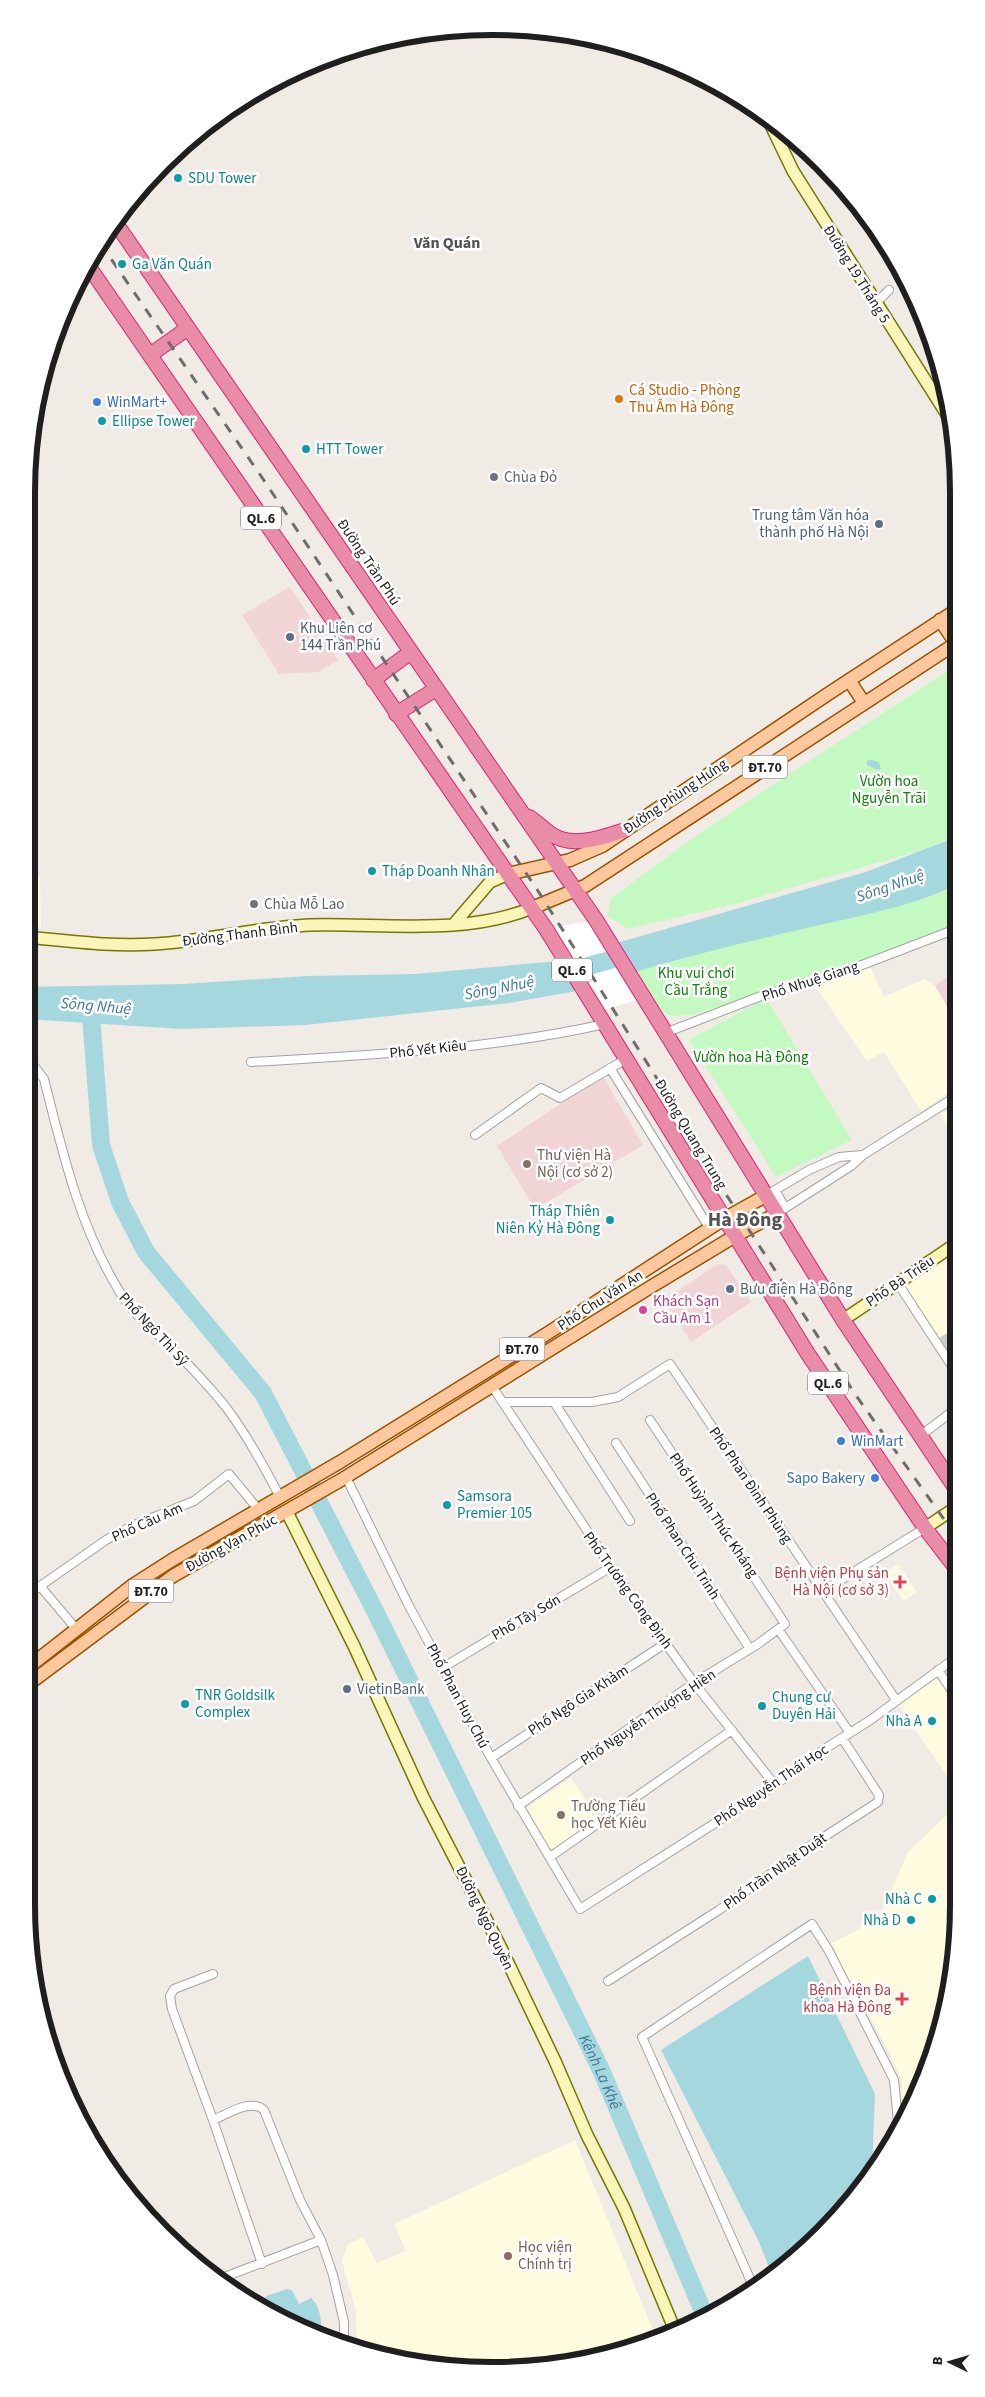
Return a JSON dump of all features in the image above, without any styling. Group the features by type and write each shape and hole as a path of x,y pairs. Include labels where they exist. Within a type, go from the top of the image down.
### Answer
{"highway":[{"name":"Đường Trần Phú","path":"119,228 596,920 644,998"},
{"name":"QL.6","path":"92,271 396,714 532,908"},
{"path":"150,355 188,328"},
{"path":"373,680 411,652"},
{"path":"396,714 436,689"},
{"path":"522,812 552,835 563,839 597,840 625,830"},
{"name":"Đường Quang Trung","path":"532,908 808,1354 925,1528 950,1561"},
{"name":"Đường Quang Trung","path":"644,998 770,1193 842,1320 950,1480"}],"main road":[{"name":"Đường Phùng Hưng","path":"508,874 570,860 602,846 950,614"},
{"path":"940,620 950,635"},
{"name":"Đường Phùng Hưng","path":"532,908 585,886 652,844 950,646"},
{"path":"849,680 864,703"},
{"name":"Phố Chu Văn An","path":"336,1464 548,1333 724,1219 770,1193"},
{"name":"Phố Chu Văn An","path":"344,1479 720,1245 781,1211"},
{"path":"710,1229 720,1245"},
{"path":"548,1333 556,1347"},
{"path":"392,1429 391,1440 401,1444"},
{"path":"336,1464 349,1466 344,1479"},
{"name":"ĐT.70","path":"283,1496 336,1464"},
{"name":"ĐT.70","path":"290,1510 344,1479"},
{"name":"Đường Vạn Phúc","path":"35,1662 133,1585 258,1509 283,1496"},
{"name":"Đường Vạn Phúc","path":"35,1679 172,1576 290,1510"},
{"path":"197,1546 204,1558"}],"street":[{"name":"Đường 19 Tháng 5","path":"775,133 793,171 941,406"},
{"path":"876,303 889,290"},
{"path":"454,925 490,882 508,874"},
{"name":"Đường Thanh Bình","path":"35,938 107,946 157,944 293,926 454,925 512,916 532,908"},
{"name":"Phố Nhuệ Giang","path":"665,1033 761,996 848,970 950,932"},
{"name":"Phố Yết Kiêu","path":"251,1062 399,1053 544,1036 604,1024"},
{"path":"475,1135 541,1088 545,1088 554,1096 560,1098 626,1059"},
{"name":"Phố Ngô Thì Sỹ","path":"35,1067 44,1079 76,1196 91,1235 118,1290 146,1324 178,1354 227,1409 283,1496"},
{"path":"610,1068 710,1229"},
{"path":"781,1211 851,1166 863,1155 950,1100"},
{"path":"770,1193 809,1170 839,1157 863,1155"},
{"name":"Phố Bà Triệu","path":"842,1320 950,1248"},
{"path":"897,1282 950,1363"},
{"name":"Phố Phan Đình Phùng","path":"554,1402 592,1402 618,1397 670,1364 896,1700"},
{"name":"Phố Trương Công Định","path":"492,1386 611,1567 694,1683 775,1785"},
{"path":"503,1402 554,1402 630,1521"},
{"path":"920,1436 950,1413"},
{"name":"Phố Huỳnh Thúc Kháng","path":"650,1420 785,1624 778,1629 850,1733"},
{"name":"Phố Phan Chu Trinh","path":"616,1443 750,1649"},
{"name":"Phố Cầu Am","path":"35,1591 124,1531 194,1501 229,1474 258,1509"},
{"name":"Phố Phan Huy Chú","path":"344,1479 408,1604 491,1758 580,1909"},
{"name":"Đường Ngô Quyền","path":"290,1510 419,1788 501,1948 555,2061 588,2135 624,2208 673,2325"},
{"path":"823,1591 950,1511"},
{"name":"Phố Tây Sơn","path":"442,1668 611,1567"},
{"path":"41,1588 77,1630"},
{"name":"Phố Nguyễn Thượng Hiền","path":"518,1806 694,1683 750,1649 778,1629"},
{"name":"Phố Ngô Gia Khảm","path":"491,1758 666,1643"},
{"name":"Phố Nguyễn Thái Học","path":"580,1909 775,1785 950,1662"},
{"path":"938,1670 950,1688"},
{"path":"550,1858 732,1730"},
{"name":"Phố Trần Nhật Duật","path":"608,1981 719,1910 813,1844 878,1802 879,1795 842,1738"},
{"path":"751,2282 642,2036 812,1924 829,1950 894,2080 898,2117"},
{"path":"213,1974 174,1989 170,1996 172,2009 213,2120 262,2264"},
{"path":"213,2120 250,2105 260,2106 264,2110 300,2200 321,2240 333,2275 344,2322 344,2338"},
{"path":"227,2276 321,2240"}],"shaded area":[{"name":"Khu Liên cơ 144 Trần Phú","path":"290,587 338,660 318,672 279,674 242,615"},
{"path":"35,877 40,877 41,927 35,927"},
{"path":"869,965 884,997 924,979 935,986 950,1012 950,1092 921,1111 884,1052 867,1061 815,986"},
{"path":"950,976 950,1012 935,986"},
{"path":"604,1078 643,1145 535,1209 497,1146 574,1095"},
{"path":"950,1109 950,1130 940,1115"},
{"path":"950,1253 950,1331 939,1338 904,1284"},
{"path":"718,1264 726,1265 751,1302 691,1342 664,1300"},
{"path":"950,1331 950,1354 939,1338"},
{"name":"Bệnh viện Phụ sản Hà Nội (cơ sở 3)","path":"898,1564 917,1592 903,1601 884,1573"},
{"name":"Nhà A","path":"937,1677 950,1697 950,1780 897,1703"},
{"name":"Trường Tiểu học Yết Kiêu","path":"571,1778 599,1820 551,1853 523,1810"},
{"name":"Bệnh viện Đa khoa Hà Đông","path":"950,1812 950,1904 946,1964 941,1994 926,2052 903,2107 902,2081 890,2054 830,1944 859,1929 867,1914 878,1920 908,1852"},
{"name":"Học viện Chính trị","path":"575,2140 654,2333 582,2353 522,2361 492,2362 433,2358 403,2353 357,2341 356,2311 342,2261 348,2244 363,2237 377,2263 406,2251 394,2224"}],"green space":[{"name":"Vườn hoa Nguyễn Trãi","path":"950,669 950,838 922,850 738,903 628,929 608,916 611,898 707,828"},
{"name":"Khu vui chơi Cầu Trắng","path":"950,887 950,930 848,968 694,1014 680,1016 666,1014 655,1007 646,995 640,982 639,970 688,953"},
{"name":"Vườn hoa Hà Đông","path":"766,998 852,1140 776,1177 689,1040"}],"water":[{"path":"867,761 879,762 881,769 877,770 867,765"},
{"path":"950,839 950,888 908,903 874,913 679,959 631,973 613,944 866,872"},
{"path":"558,961 577,991 509,1003 305,1025 182,1029 35,1020 35,987 184,984 307,976 416,974"},
{"path":"808,1956 875,2094 872,2160 816,2228 769,2268 759,2242 661,2050"},
{"path":"287,2289 292,2290 299,2304 311,2298 317,2306 321,2329 265,2301 266,2296"}],"pier":[{"path":"596,920 644,998 597,1012 546,929"},
{"path":"333,1466 341,1480 293,1508 286,1494"}],"waterway":[{"name":"Sông Nhuệ","path":"556,975 635,953"},
{"name":"Kênh La Khê","path":"90,1003 101,1145 120,1202 146,1252 263,1393 375,1611 602,2072 703,2311"}],"railway":[{"path":"105,250 261,476 538,891 663,1088 720,1185 855,1394 950,1528"}],"place":[{"name":"SDU Tower","path":"178,178"},
{"name":"Ga Văn Quán","path":"122,264"},
{"name":"Cá Studio - Phòng Thu Âm Hà Đông","path":"619,399"},
{"name":"WinMart+","path":"97,402"},
{"name":"Ellipse Tower","path":"102,421"},
{"name":"HTT Tower","path":"306,449"},
{"name":"Chùa Đỏ","path":"494,477"},
{"name":"Trung tâm Văn hóa thành phố Hà Nội","path":"879,524"},
{"name":"Khu Liên cơ 144 Trần Phú","path":"290,637"},
{"name":"Tháp Doanh Nhân","path":"372,871"},
{"name":"Chùa Mỗ Lao","path":"254,904"},
{"name":"Thư viện Hà Nội (cơ sở 2)","path":"527,1164"},
{"name":"Tháp Thiên Niên Kỷ Hà Đông","path":"610,1220"},
{"name":"Bưu điện Hà Đông","path":"730,1289"},
{"name":"Khách Sạn Cầu Am 1","path":"643,1310"},
{"name":"WinMart","path":"841,1441"},
{"name":"Sapo Bakery","path":"875,1478"},
{"name":"Samsora Premier 105","path":"447,1505"},
{"name":"Bệnh viện Phụ sản Hà Nội (cơ sở 3)","path":"900,1582"},
{"name":"VietinBank","path":"347,1689"},
{"name":"TNR Goldsilk Complex","path":"185,1704"},
{"name":"Chung cư Duyên Hải","path":"762,1706"},
{"name":"Nhà A","path":"932,1721"},
{"name":"Trường Tiểu học Yết Kiêu","path":"561,1815"},
{"name":"Nhà C","path":"932,1899"},
{"name":"Nhà D","path":"911,1920"},
{"name":"Bệnh viện Đa khoa Hà Đông","path":"902,1999"},
{"name":"Học viện Chính trị","path":"508,2256"}],"district":[{"name":"Văn Quán","path":"447,242"},
{"name":"Hà Đông","path":"745,1219"}]}
